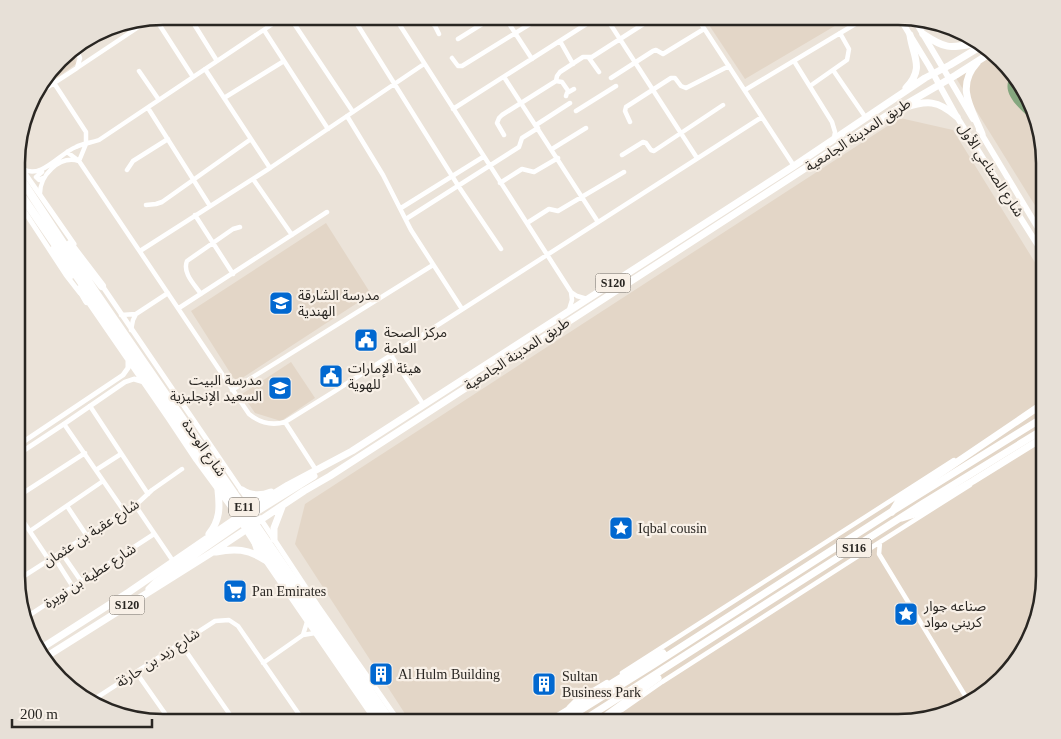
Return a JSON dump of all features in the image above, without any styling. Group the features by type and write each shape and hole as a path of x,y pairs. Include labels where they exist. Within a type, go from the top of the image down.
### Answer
{"highway":[{"name":"شارع الوحدة","path":"25,180 91,297 386,714"},
{"name":"شارع الوحدة","path":"25,200 378,714"},
{"path":"47,218 69,242 102,286"}],"main road":[{"name":"شارع الصناعي الأول","path":"904,25 957,117 1036,242"},
{"name":"شارع الصناعي الأول","path":"919,27 1036,225"},
{"path":"923,34 946,47 969,45"},
{"path":"897,96 910,83 916,70 917,60 910,35"},
{"name":"طريق المدينة الجامعية","path":"254,510 288,485 352,450 587,300 834,140 897,96 976,49"},
{"path":"982,134 968,103 966,88 971,72 983,57"},
{"name":"طريق المدينة الجامعية","path":"43,646 207,537 261,520 889,114 983,57"},
{"path":"889,114 918,103 929,102 942,106 957,117"},
{"path":"892,512 900,500 1036,409"},
{"name":"S116","path":"574,714 1036,423"},
{"name":"S116","path":"594,714 1036,434"},
{"path":"901,518 915,514 1036,442"},
{"path":"147,594 156,582 244,525 254,510 314,476 327,464"},
{"path":"242,490 248,494 262,494 288,485"},
{"path":"207,537 215,525 220,511 218,490"},
{"path":"274,539 274,528 283,505"},
{"path":"244,525 257,549"},
{"name":"طريق المدينة الجامعية","path":"49,655 211,553 244,525"},
{"path":"211,553 228,549 239,549 253,553 264,560"},
{"path":"561,714 631,671 686,643"},
{"path":"609,714 654,681 666,669"}],"street":[{"path":"156,25 193,77"},
{"path":"194,25 217,60"},
{"path":"79,161 69,159 62,161 39,180 36,177 46,167 76,146 99,140 272,25"},
{"path":"294,25 353,112"},
{"path":"358,25 458,187 501,249"},
{"path":"400,25 571,292 587,300"},
{"path":"458,39 480,25"},
{"path":"510,25 532,59"},
{"path":"452,58 458,66 462,66 529,25"},
{"path":"452,109 584,25"},
{"path":"611,25 697,158"},
{"path":"556,81 558,74 573,64 584,57 589,58 642,25"},
{"path":"702,25 794,166"},
{"path":"745,90 853,25"},
{"path":"434,26 439,34"},
{"path":"47,88 138,27"},
{"path":"611,78 654,50 663,54 704,29"},
{"path":"264,30 328,129"},
{"path":"810,86 845,63 850,53 840,33"},
{"path":"560,41 573,64"},
{"path":"78,54 80,58 78,68"},
{"path":"589,58 598,72"},
{"path":"794,61 832,122 838,128 847,131"},
{"path":"224,98 284,62"},
{"path":"140,251 270,168 424,64"},
{"path":"630,122 624,111 625,108 674,77 682,88 687,88 729,66"},
{"path":"205,69 270,168"},
{"path":"834,70 866,118"},
{"path":"139,71 159,100"},
{"path":"504,77 598,222"},
{"path":"504,135 498,126 498,118 521,102 556,81 562,82 567,94 574,89"},
{"path":"54,84 84,128 87,136 79,161"},
{"path":"576,111 616,86"},
{"path":"406,219 519,147 522,138 570,103"},
{"path":"622,154 643,142 654,151 723,106"},
{"path":"148,108 210,206"},
{"path":"346,116 383,175 412,230 462,309"},
{"path":"67,152 79,161 249,414 255,419 269,424 285,422 762,117"},
{"path":"832,122 835,132 834,140"},
{"path":"552,149 586,128"},
{"path":"127,170 133,161 168,139"},
{"path":"146,205 162,202 251,139"},
{"path":"401,208 483,157"},
{"path":"500,183 520,169 524,168 534,172 558,158"},
{"path":"25,171 31,172 46,167"},
{"path":"527,223 549,209 558,211 624,172"},
{"path":"40,196 42,182 48,174"},
{"path":"25,177 89,264 120,315 242,490 318,606 394,714"},
{"path":"253,178 292,235"},
{"path":"25,211 66,275 91,297 128,360 244,525"},
{"path":"179,308 327,212"},
{"path":"195,215 233,274"},
{"path":"202,294 187,272 186,264 189,259 233,229 240,227"},
{"path":"232,390 434,265"},
{"path":"120,315 136,314 168,292"},
{"path":"569,311 572,300 571,292"},
{"path":"132,331 132,324 136,314"},
{"path":"392,355 423,404"},
{"path":"25,441 123,375 128,368 128,360"},
{"path":"25,449 125,382 134,380 144,382"},
{"path":"90,406 95,400 95,394"},
{"path":"90,406 148,494"},
{"path":"285,422 316,470"},
{"path":"64,424 124,511"},
{"path":"25,492 85,453"},
{"path":"96,470 120,454"},
{"path":"567,710 576,701 713,616 948,464 967,454"},
{"name":"شارع عقبة بن عثمان","path":"25,573 52,558 135,505 182,469"},
{"path":"30,531 103,481"},
{"path":"611,714 622,710 662,682 867,550 964,490 973,481"},
{"path":"135,505 173,561"},
{"path":"67,506 86,536"},
{"path":"25,523 73,586"},
{"name":"شارع عطية بن نويرة","path":"31,614 154,534"},
{"path":"880,542 879,554 966,696"},
{"path":"257,549 371,714"},
{"path":"867,550 879,554"},
{"path":"61,552 81,581"},
{"name":"شارع زيد بن حارثة","path":"97,697 215,622 224,620 229,620 238,626 263,663"},
{"path":"303,635 307,622"},
{"path":"299,714 263,663 303,635 315,633"},
{"path":"180,644 229,714"},
{"path":"136,672 164,714"}],"shaded area":[{"path":"709,25 836,25 745,79"},
{"path":"75,57 76,64 52,81"},
{"path":"988,58 1013,86 1029,119 1035,145 1036,207 956,78"},
{"path":"1008,81 1013,86 1028,115 1013,101 1008,88"},
{"path":"900,118 953,130 1036,264 1036,585 1033,603 1026,629 1018,645 996,674 975,691 942,707 916,713 898,714 405,714 295,544 305,504"},
{"name":"مدرسة الشارقة الهندية","path":"326,223 371,294 236,382 191,311"},
{"name":"مدرسة البيت السعيد الإنجليزية","path":"291,362 315,398 281,421 255,413 242,394"}],"place":[{"name":"مدرسة الشارقة الهندية","path":"281,303"},
{"name":"مركز الصحة العامة","path":"366,340"},
{"name":"هيئة الإمارات للهوية","path":"331,376"},
{"name":"مدرسة البيت السعيد الإنجليزية","path":"280,388"},
{"name":"Iqbal cousin","path":"621,528"},
{"name":"Pan Emirates","path":"235,591"},
{"name":"صناعه جوار كريني مواد","path":"906,614"},
{"name":"Al Hulm Building","path":"381,674"},
{"name":"Sultan Business Park","path":"544,684"}]}
